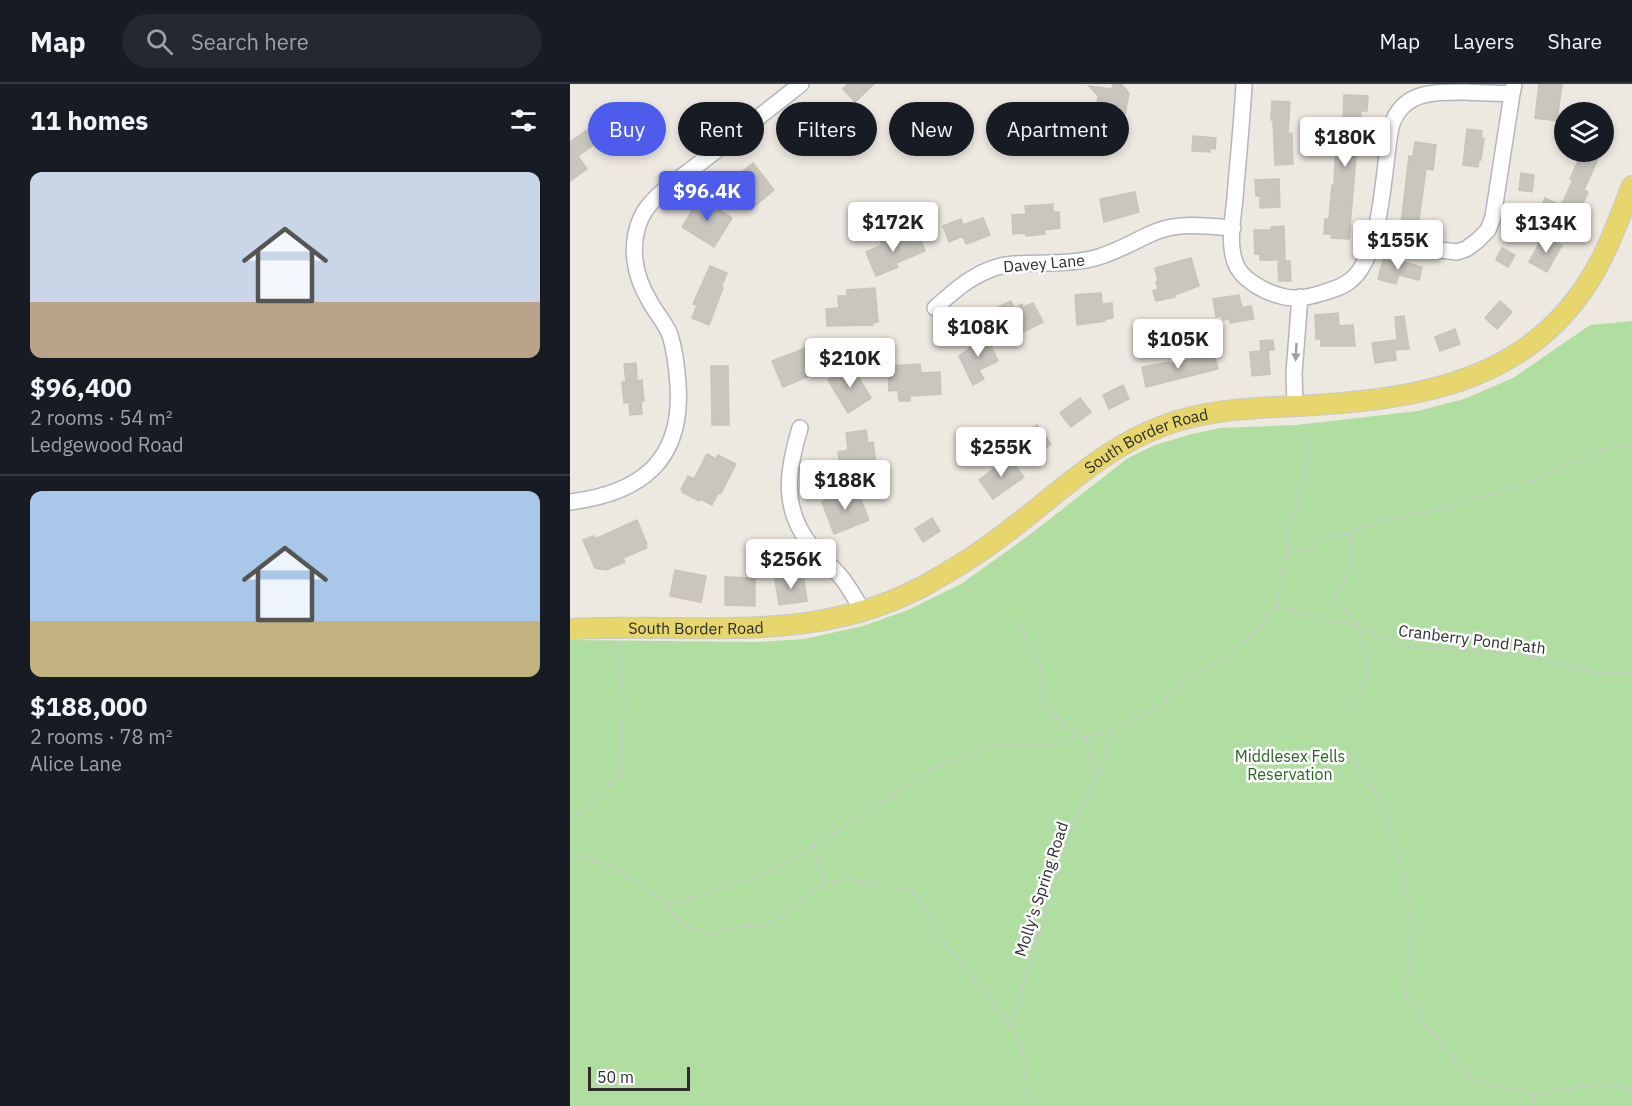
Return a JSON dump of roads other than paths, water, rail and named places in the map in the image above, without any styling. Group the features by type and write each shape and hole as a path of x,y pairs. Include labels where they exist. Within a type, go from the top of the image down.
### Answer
{"main road":[{"name":"South Border Road","path":"570,628 615,626 760,628 826,621 906,595 957,566 1002,536 1074,478 1127,442 1163,426 1199,415 1236,410 1368,401 1428,391 1474,377 1509,361 1546,333 1580,294 1602,257 1632,186"}],"street":[{"path":"570,502 583,501 619,490 639,480 656,466 665,453 678,417 679,402 674,354 669,332 640,282 634,261 634,238 641,217 658,196 801,84"},
{"path":"1244,84 1233,228 1234,260 1241,273 1270,292 1282,296 1300,297 1330,291 1352,279 1364,263 1373,242 1391,127 1396,113 1404,105 1419,95 1436,92 1513,89 1497,200 1491,224 1482,236 1466,249 1457,252 1373,242"},
{"name":"Davey Lane","path":"934,308 962,284 999,266 1062,263 1093,258 1156,232 1178,226 1233,228"},
{"path":"1295,406 1294,379 1300,297"},
{"path":"801,428 791,458 789,491 792,510 806,538 841,577 862,611"}],"park label":[{"name":"Middlesex Fells Reservation","path":"1290,765"}]}
